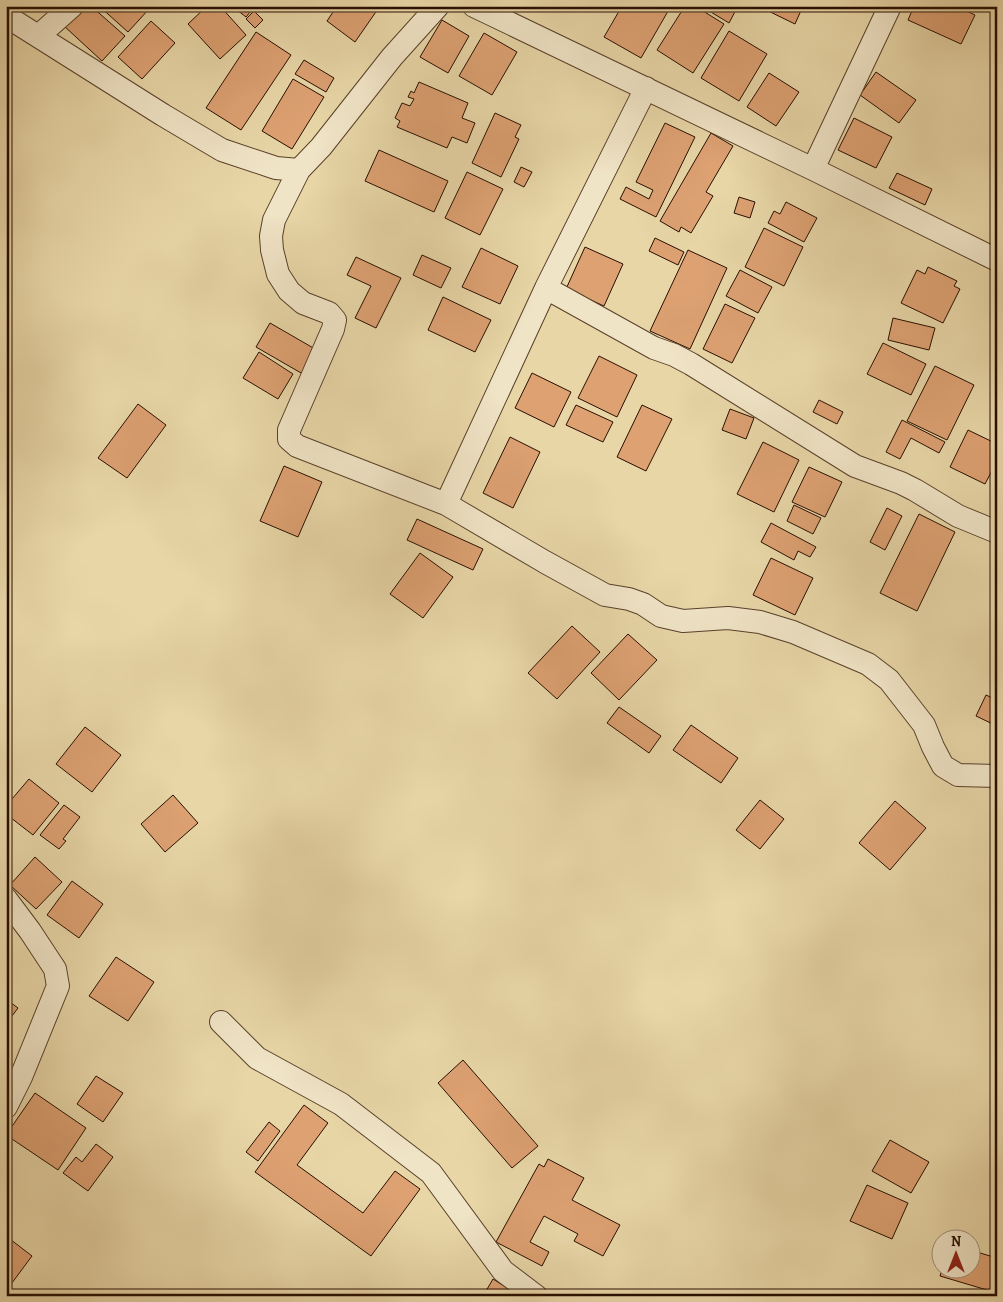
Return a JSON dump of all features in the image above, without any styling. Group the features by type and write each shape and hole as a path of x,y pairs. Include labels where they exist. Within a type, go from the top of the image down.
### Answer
{"street":[{"path":"42,38 44,31 72,6"},
{"path":"438,6 392,57 321,147 299,170 274,220 271,236 272,250 278,274 289,291 303,303 329,313 335,320 333,329 289,430 289,439 297,446 446,504 545,562 605,594 643,604 661,616 683,621 728,618 760,622 793,632 868,664 889,680 924,725 943,766 958,775 997,776"},
{"path":"474,6 997,260"},
{"path":"813,169 890,6"},
{"path":"6,16 222,150 276,168 299,170"},
{"path":"446,504 546,288 646,88"},
{"path":"546,288 654,348 692,364 855,466 901,483 958,516 997,532"},
{"path":"6,899 55,969 58,986 21,1077 6,1107"},
{"path":"221,1022 257,1058 341,1104 431,1174 503,1271 536,1296"}],"building":[{"path":"83,6 91,6 125,36 102,61 64,26"},
{"path":"99,6 145,6 149,9 128,32"},
{"path":"207,6 220,6 246,35 220,59 188,24"},
{"path":"232,6 255,6 246,17"},
{"path":"337,6 380,6 355,42 327,21"},
{"path":"622,6 671,6 641,58 604,37"},
{"path":"685,6 695,6 724,24 693,73 657,50"},
{"path":"701,6 738,6 729,23"},
{"path":"758,6 803,6 795,24"},
{"path":"914,6 956,6 975,15 961,44 908,20"},
{"path":"254,11 263,20 255,28 246,19"},
{"path":"442,20 469,36 448,73 420,57"},
{"path":"151,21 175,43 142,79 118,57"},
{"path":"729,31 767,54 739,101 701,78"},
{"path":"256,32 291,55 241,130 206,108"},
{"path":"484,33 517,52 492,95 459,76"},
{"path":"304,60 334,78 326,92 295,74"},
{"path":"876,72 916,100 899,123 860,95"},
{"path":"769,73 799,92 776,126 747,107"},
{"path":"293,79 324,97 292,149 262,131"},
{"path":"419,82 468,103 462,118 475,123 467,143 452,137 447,148 397,127 400,121 395,118 402,103 410,106 414,99 408,97 411,91 414,93"},
{"path":"495,113 521,125 515,137 519,139 501,177 472,163"},
{"path":"854,118 892,137 876,168 838,150"},
{"path":"665,123 695,137 656,217 620,199 626,187 649,199 653,190 636,182"},
{"path":"711,133 733,146 706,192 713,196 691,233 681,227 679,232 660,221"},
{"path":"379,150 448,181 434,212 365,181"},
{"path":"521,167 532,172 524,187 514,182"},
{"path":"467,172 503,189 480,235 445,218"},
{"path":"897,173 932,189 925,205 889,188"},
{"path":"739,197 755,202 750,218 734,213"},
{"path":"786,202 817,218 804,242 768,223 774,211 780,214"},
{"path":"764,228 803,247 784,286 745,267"},
{"path":"655,238 684,252 678,265 649,251"},
{"path":"585,247 623,264 604,306 566,289"},
{"path":"481,248 518,266 500,304 462,287"},
{"path":"688,250 727,268 690,349 650,331"},
{"path":"422,255 451,268 441,288 413,275"},
{"path":"356,257 401,278 376,328 355,318 371,286 347,275"},
{"path":"928,267 957,281 954,286 960,289 943,323 901,303 917,270 925,274"},
{"path":"740,270 772,287 758,313 726,296"},
{"path":"443,297 491,320 475,352 428,330"},
{"path":"725,304 755,318 732,363 703,349"},
{"path":"893,318 935,328 929,350 888,340"},
{"path":"270,323 322,353 308,377 256,347"},
{"path":"883,343 926,364 911,395 867,374"},
{"path":"259,352 293,374 278,399 243,378"},
{"path":"599,356 637,375 617,417 578,398"},
{"path":"935,366 974,385 947,440 907,421"},
{"path":"532,373 571,392 554,427 515,408"},
{"path":"819,400 843,412 837,424 813,412"},
{"path":"138,404 166,425 127,478 98,458"},
{"path":"576,405 613,422 603,442 566,425"},
{"path":"642,405 672,419 646,471 617,457"},
{"path":"730,409 754,418 746,439 722,430"},
{"path":"902,420 945,442 939,453 911,438 900,459 886,452"},
{"path":"968,430 997,444 997,461 985,484 950,467"},
{"path":"510,437 540,452 513,508 483,493"},
{"path":"763,442 799,460 774,512 737,494"},
{"path":"284,466 322,482 298,537 260,521"},
{"path":"809,467 842,482 825,517 792,502"},
{"path":"794,505 821,518 813,534 787,521"},
{"path":"887,508 902,516 885,550 870,542"},
{"path":"919,514 955,532 917,611 880,593"},
{"path":"417,519 483,549 473,570 407,540"},
{"path":"771,523 816,547 810,557 798,551 794,560 761,542"},
{"path":"420,553 453,577 423,618 390,594"},
{"path":"771,558 813,578 795,615 753,595"},
{"path":"572,626 600,652 557,699 528,673"},
{"path":"628,634 657,660 619,700 591,673"},
{"path":"986,695 997,700 997,726 976,716"},
{"path":"619,707 661,736 649,753 607,723"},
{"path":"691,725 738,758 721,783 673,750"},
{"path":"85,727 121,755 92,792 56,764"},
{"path":"29,779 59,803 33,835 6,814 6,806"},
{"path":"173,795 198,823 165,852 141,824"},
{"path":"760,800 784,819 760,849 736,830"},
{"path":"895,801 926,828 890,870 859,843"},
{"path":"64,805 80,817 63,839 66,841 59,849 40,835"},
{"path":"35,857 62,882 36,909 10,885"},
{"path":"72,881 103,904 79,938 47,915"},
{"path":"116,957 154,982 128,1021 89,996"},
{"path":"6,999 18,1008 6,1024"},
{"path":"463,1060 538,1146 512,1168 438,1083"},
{"path":"96,1076 123,1093 103,1122 77,1104"},
{"path":"35,1093 86,1128 58,1170 6,1135"},
{"path":"304,1105 328,1123 297,1165 363,1213 395,1171 420,1189 371,1256 255,1172"},
{"path":"269,1122 280,1131 258,1161 246,1152"},
{"path":"890,1140 929,1162 911,1193 872,1171"},
{"path":"96,1144 113,1157 88,1191 63,1173 76,1157 82,1162"},
{"path":"548,1159 584,1178 572,1200 620,1225 603,1256 574,1241 578,1234 544,1216 530,1242 549,1252 542,1266 496,1242 539,1164 544,1167"},
{"path":"867,1185 908,1203 892,1239 850,1221"},
{"path":"6,1236 32,1256 6,1291"},
{"path":"980,1253 997,1258 997,1293 953,1280 980,1280"},
{"path":"493,1279 520,1296 483,1296"}]}
